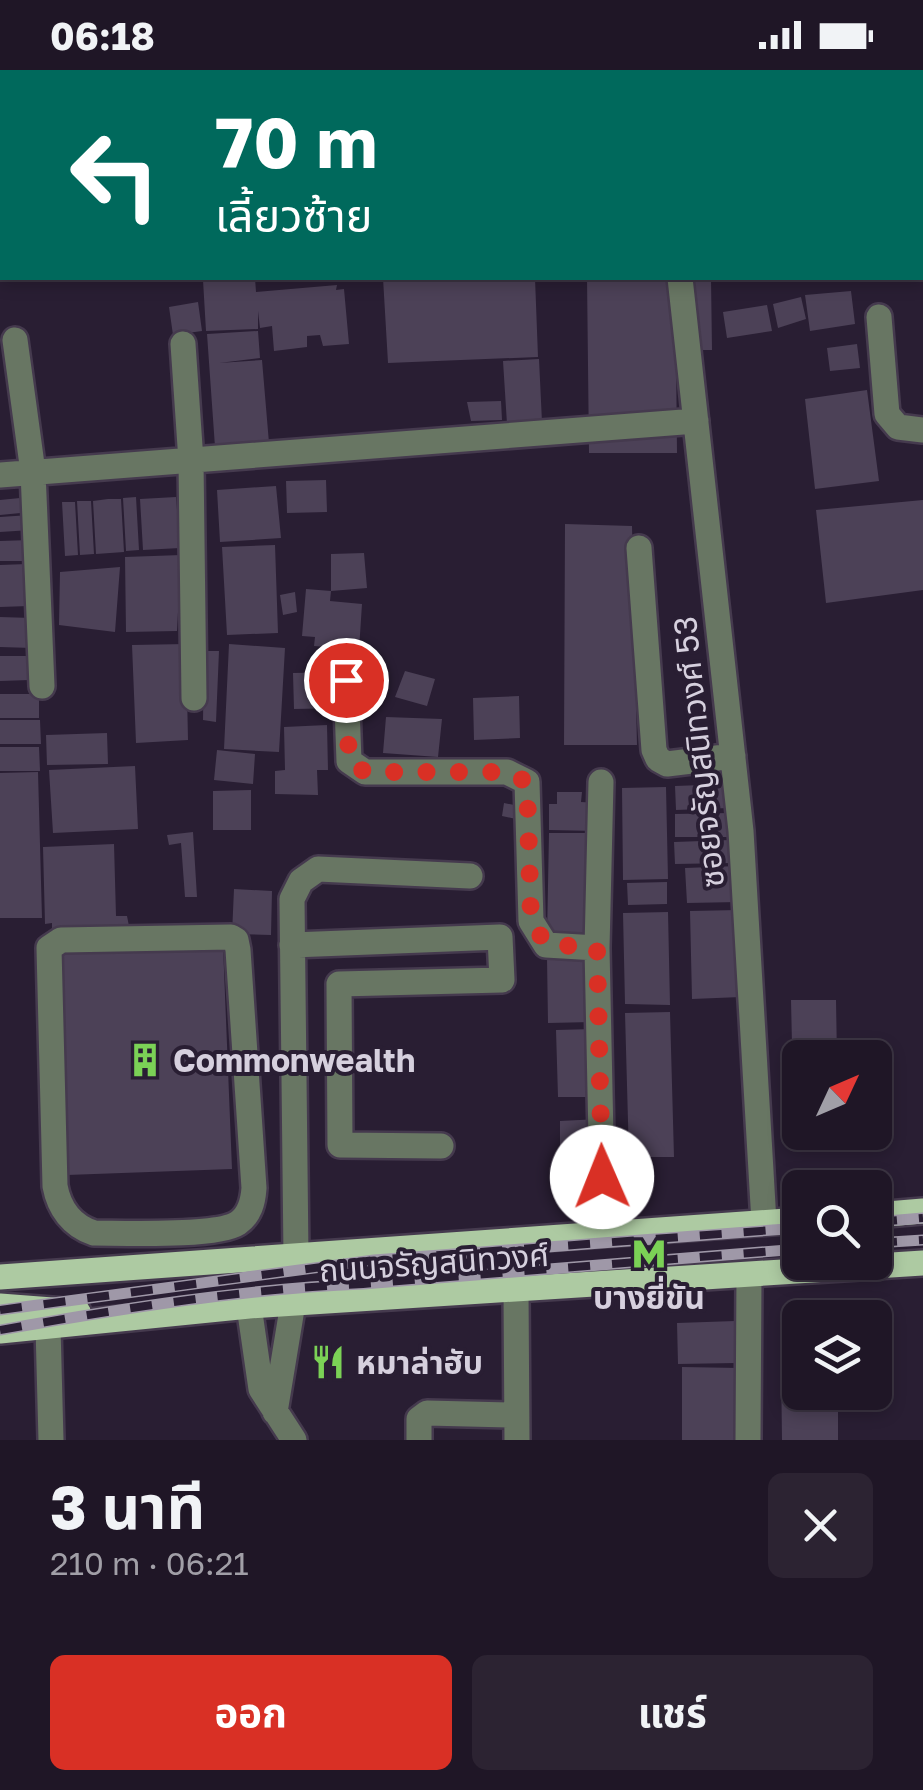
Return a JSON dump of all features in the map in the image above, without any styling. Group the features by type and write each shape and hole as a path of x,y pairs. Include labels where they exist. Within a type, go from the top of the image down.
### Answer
{"main road":[{"path":"892,1214 923,1212"},
{"name":"ถนนจรัญสนิทวงศ์","path":"0,1276 782,1221"},
{"name":"ถนนจรัญสนิทวงศ์","path":"0,1331 249,1306 923,1263"},
{"name":"ถนนจรัญสนิทวงศ์","path":"0,1293 108,1270"},
{"name":"ถนนจรัญสนิทวงศ์","path":"0,1306 128,1316"}],"street":[{"name":"ซอยจรัญสนิทวงศ์ 53","path":"680,280 741,832 764,1222"},
{"path":"878,318 887,414 898,427 923,430"},
{"path":"16,340 33,472 42,686"},
{"path":"183,344 191,460 194,698"},
{"path":"0,474 696,421"},
{"path":"639,548 654,750 658,759 667,764 733,756"},
{"path":"346,680 349,761 356,768 365,772 507,772 527,782 531,921 546,944 597,948"},
{"path":"602,782 597,948 603,1233"},
{"path":"296,1256 292,898 302,881 318,869 470,876"},
{"path":"227,936 237,944 252,1203 242,1220 232,1226 176,1232 88,1232 74,1222 58,1201 48,953 58,940 227,936"},
{"path":"292,945 500,936 502,980 339,984 340,1145 441,1146"},
{"path":"176,1232 178,1265"},
{"path":"748,1440 749,1275"},
{"path":"516,1290 511,1420 517,1440"},
{"path":"276,1412 293,1303"},
{"path":"249,1306 260,1389 294,1440"},
{"path":"48,1327 52,1440"},
{"path":"419,1440 419,1419 429,1413 511,1420"}],"building":[{"path":"203,280 255,280 256,292 337,285 336,290 344,289 349,344 323,346 320,335 307,336 307,347 274,351 272,326 260,328 258,311 258,329 206,331"},
{"path":"383,280 535,280 538,357 388,363"},
{"path":"587,280 711,280 712,350 676,350 677,453 589,453"},
{"path":"851,291 855,324 810,331 805,295"},
{"path":"801,297 806,319 778,328 773,304"},
{"path":"198,302 202,331 173,335 169,307"},
{"path":"767,305 772,331 727,338 723,312"},
{"path":"258,331 260,358 219,363 262,360 269,443 215,447 207,334"},
{"path":"857,344 860,368 830,371 827,348"},
{"path":"539,359 542,422 507,424 503,361"},
{"path":"867,390 879,481 815,489 805,399"},
{"path":"501,401 502,420 471,421 467,402"},
{"path":"326,480 327,512 287,513 286,481"},
{"path":"276,486 281,538 220,542 217,490"},
{"path":"30,497 31,512 0,515 0,500"},
{"path":"136,497 139,550 126,551 123,498"},
{"path":"176,497 180,548 143,550 140,499"},
{"path":"121,499 124,552 96,554 93,501"},
{"path":"923,500 923,590 826,603 816,510"},
{"path":"77,501 91,501 94,554 80,555"},
{"path":"62,502 75,502 78,555 65,556"},
{"path":"30,515 31,530 0,532 0,517"},
{"path":"565,524 632,526 637,745 564,745"},
{"path":"30,540 31,561 0,561 0,541"},
{"path":"275,545 278,633 227,635 222,547"},
{"path":"364,553 367,588 331,591 331,554"},
{"path":"181,555 177,631 126,632 125,557"},
{"path":"27,564 29,606 0,607 0,565"},
{"path":"120,567 115,632 59,625 60,572"},
{"path":"306,589 331,591 330,601 362,604 359,650 314,646 315,637 302,636"},
{"path":"295,592 297,612 283,615 280,595"},
{"path":"0,617 32,618 32,648 0,647"},
{"path":"186,644 188,740 136,743 132,645"},
{"path":"229,644 285,648 279,752 224,749"},
{"path":"204,651 219,651 216,722 203,720"},
{"path":"0,656 30,656 30,680 0,681"},
{"path":"405,671 435,679 427,706 395,697"},
{"path":"341,672 342,708 294,709 293,673"},
{"path":"0,694 39,694 39,718 0,718"},
{"path":"519,696 520,738 474,740 473,698"},
{"path":"386,717 442,719 438,757 383,753"},
{"path":"0,720 40,720 41,744 0,744"},
{"path":"327,725 328,770 317,770 318,795 275,794 275,771 285,770 284,727"},
{"path":"107,733 108,764 47,765 46,735"},
{"path":"0,747 39,747 40,771 0,771"},
{"path":"217,750 255,754 253,784 214,780"},
{"path":"135,766 138,829 53,833 49,770"},
{"path":"38,772 42,918 0,918 0,773"},
{"path":"728,784 729,808 676,810 675,786"},
{"path":"666,787 668,879 623,880 622,788"},
{"path":"251,790 251,830 213,830 213,791"},
{"path":"557,792 582,792 581,802 598,803 598,831 549,830 549,804 557,804"},
{"path":"504,803 525,807 521,820 502,816"},
{"path":"730,813 731,837 675,837 675,814"},
{"path":"193,832 197,897 185,897 181,843 169,845 167,835"},
{"path":"549,833 593,833 592,939 547,937"},
{"path":"730,840 731,863 675,864 674,842"},
{"path":"114,844 116,916 127,916 129,926 52,929 52,923 45,924 43,847"},
{"path":"738,866 739,902 687,903 685,868"},
{"path":"667,882 667,904 628,905 627,883"},
{"path":"234,889 272,891 271,935 232,934"},
{"path":"738,910 741,997 692,999 690,911"},
{"path":"668,912 670,1005 625,1004 623,913"},
{"name":"Commonwealth","path":"223,945 232,1169 67,1175 58,950"},
{"path":"591,957 593,1022 548,1023 547,958"},
{"path":"791,1000 836,1000 837,1040 792,1040"},
{"path":"670,1012 674,1157 629,1157 625,1013"},
{"path":"594,1029 595,1097 558,1097 556,1030"},
{"path":"599,1119 599,1161 560,1160 560,1121"},
{"path":"735,1321 736,1363 678,1364 677,1323"},
{"path":"781,1364 782,1410 838,1410 838,1440 782,1440"},
{"path":"682,1367 739,1368 738,1440 682,1440"}],"railway":[{"path":"892,1221 923,1218"},
{"path":"0,1310 374,1260 782,1229"},
{"path":"892,1242 923,1240"},
{"path":"0,1330 272,1290 782,1250"}],"place":[{"name":"Commonwealth","path":"145,1060"},
{"name":"บางยี่ขัน","path":"649,1254"},
{"name":"หมาล่าฮับ","path":"328,1362"}],"route":[{"path":"346,680 349,761 356,768 365,772 507,772 527,782 531,921 546,944 597,948 602,1177"}]}
